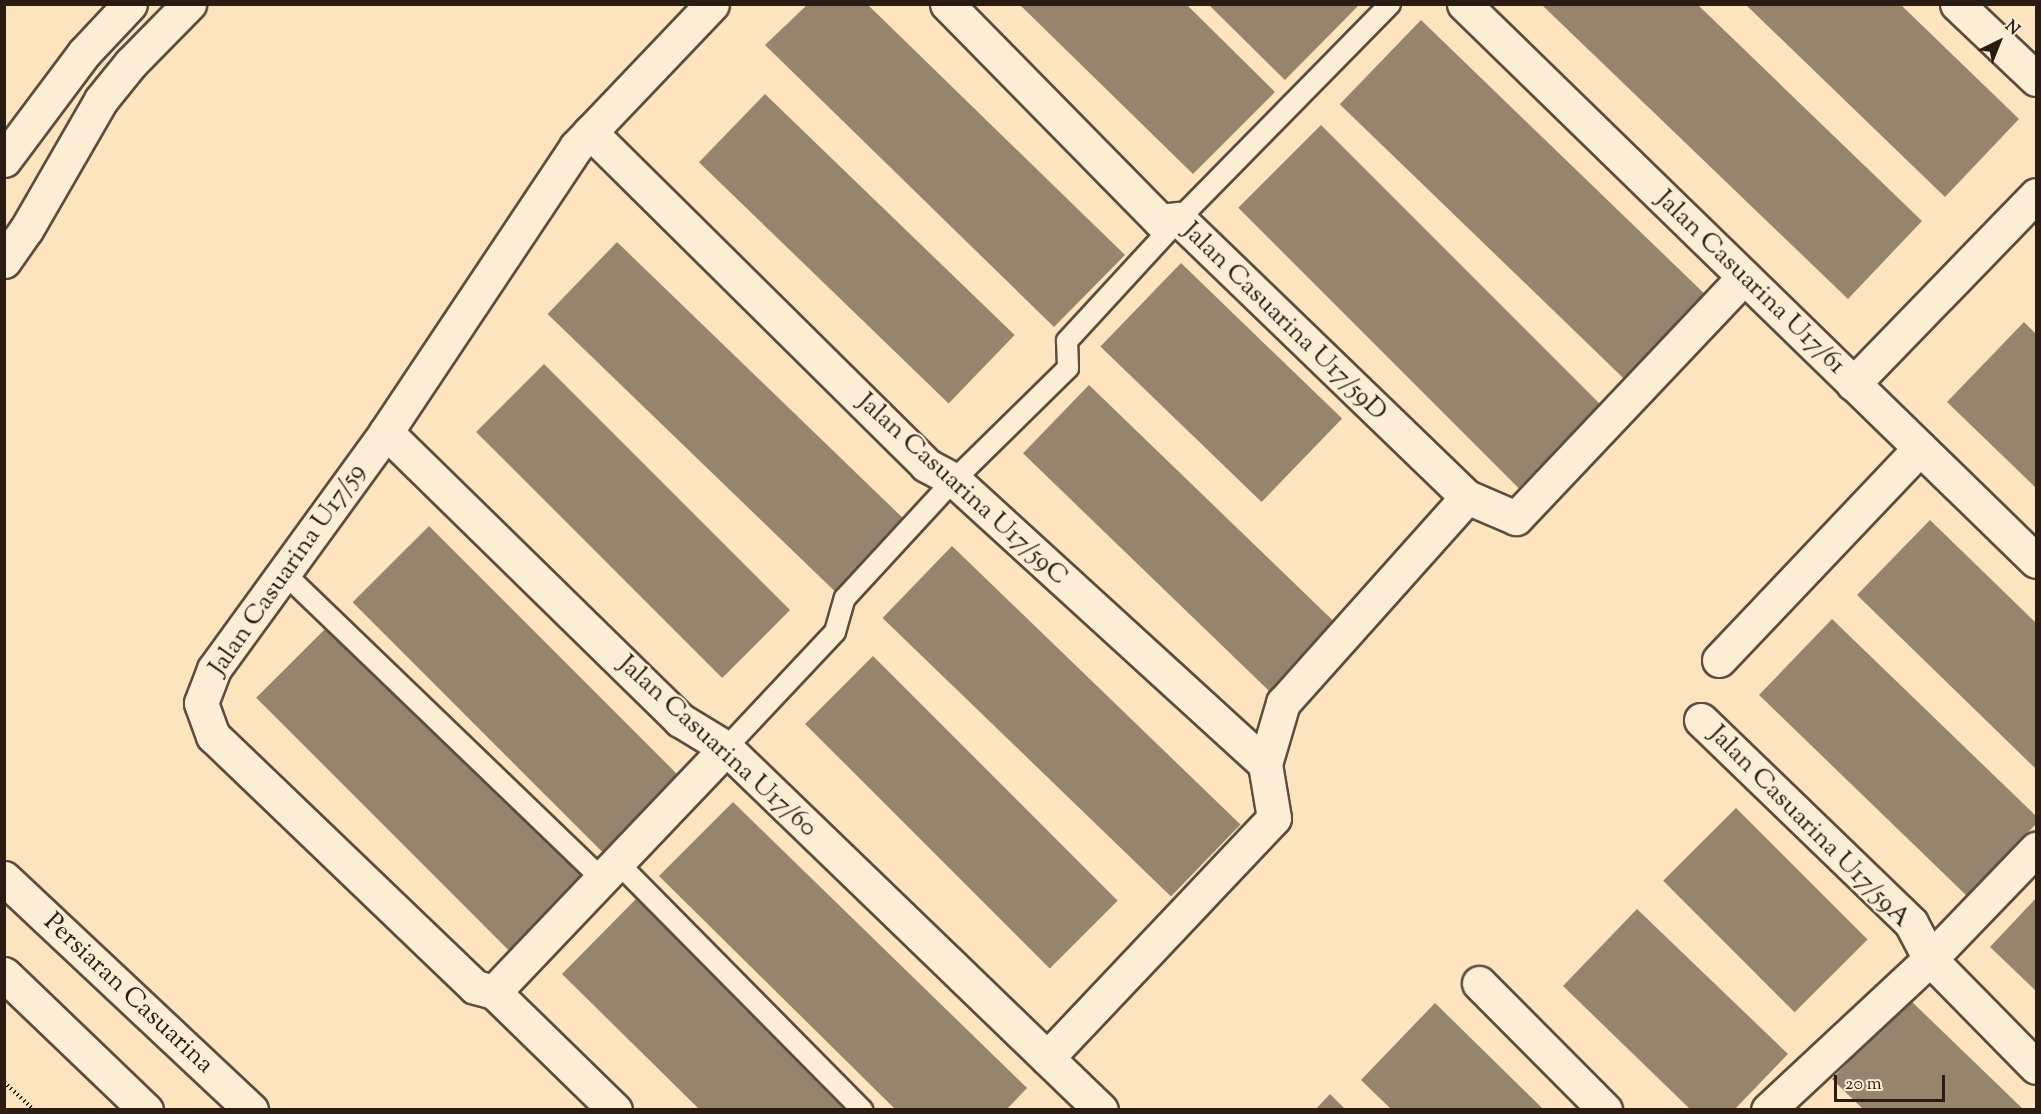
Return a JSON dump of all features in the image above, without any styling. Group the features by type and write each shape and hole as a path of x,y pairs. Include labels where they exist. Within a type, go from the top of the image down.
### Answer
{"street":[{"path":"4,160 84,53 130,4"},
{"path":"4,261 26,230 101,100 131,63 189,4"},
{"name":"Jalan Casuarina U17/59","path":"615,1110 494,992 475,987 213,736 201,703 214,669 386,432 576,147 712,4"},
{"name":"Jalan Casuarina U17/59D","path":"947,4 1160,220 1179,219 1467,497 1516,519 1744,277"},
{"name":"Jalan Casuarina U17/61","path":"1464,4 2037,561"},
{"path":"1957,4 2037,79"},
{"name":"Jalan Casuarina U17/59C","path":"590,132 926,465 954,480 1265,764"},
{"path":"1853,384 2037,195"},
{"name":"Jalan Casuarina U17/60","path":"386,432 680,720 726,748 1047,1058 1084,1104"},
{"path":"1719,660 1920,448"},
{"path":"1047,1058 1274,818 1265,764 1283,703 1467,497"},
{"name":"Jalan Casuarina U17/59A","path":"1701,720 1911,923 1930,959 2037,1067"},
{"path":"494,992 726,748"},
{"path":"1768,1110 1930,959 2037,849"},
{"name":"Persiaran Casuarina","path":"4,878 251,1110"},
{"path":"4,974 146,1110"},
{"path":"1479,983 1605,1110"}],"lane":[{"path":"726,748 835,632 845,598 954,480 1068,368 1067,341 1179,219 1390,4"},
{"path":"284,573 609,870 862,1110"}],"path":[{"path":"4,1082 34,1110"}],"building":[{"path":"808,4 867,4 1125,255 1054,327 765,45"},
{"path":"1019,4 1186,4 1275,92 1193,174"},
{"path":"1208,4 1360,4 1285,80"},
{"path":"1745,4 1900,4 2019,119 1945,197"},
{"path":"1542,5 1698,5 1922,221 1848,299"},
{"path":"1421,20 1707,296 1625,380 1340,104"},
{"path":"765,94 1015,335 949,403 699,162"},
{"path":"1321,125 1602,406 1519,488 1238,208"},
{"path":"617,242 905,520 835,592 548,314"},
{"path":"1181,263 1342,419 1262,502 1100,346"},
{"path":"2024,322 2036,334 2036,488 1947,402"},
{"path":"544,364 790,610 722,678 476,432"},
{"path":"1089,385 1340,627 1274,696 1023,453"},
{"path":"1930,520 2036,623 2036,769 1857,595"},
{"path":"429,526 681,778 605,855 353,602"},
{"path":"952,546 1240,825 1171,896 883,618"},
{"path":"1832,619 2036,816 2036,824 1967,896 1759,695"},
{"path":"334,620 586,872 509,950 256,698"},
{"path":"873,656 1118,901 1050,969 805,724"},
{"path":"733,802 1027,1088 1006,1110 896,1110 659,876"},
{"path":"1736,808 1868,940 1795,1012 1663,881"},
{"path":"2036,898 2036,991 1990,947"},
{"path":"636,899 852,1110 700,1110 562,974"},
{"path":"1637,909 1788,1054 1734,1110 1691,1110 1563,986"},
{"path":"1909,999 2024,1110 1864,1110 1832,1079"},
{"path":"1435,1003 1544,1110 1392,1110 1361,1080"},
{"path":"1330,1094 1346,1110 1315,1110"}]}
